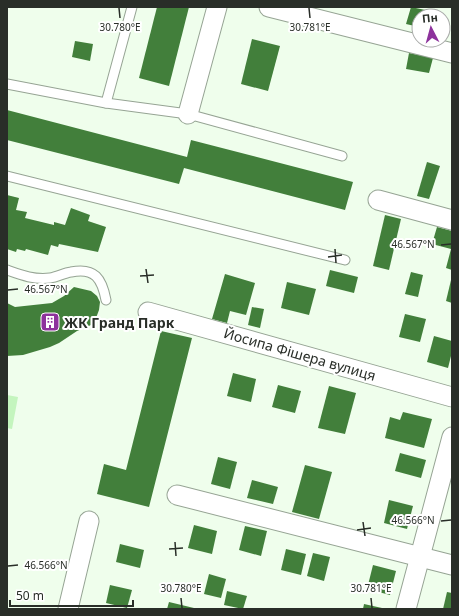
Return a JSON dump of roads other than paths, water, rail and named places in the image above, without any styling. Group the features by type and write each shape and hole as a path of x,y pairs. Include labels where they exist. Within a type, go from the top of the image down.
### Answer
{"street":[{"path":"188,114 217,7"},
{"path":"269,7 452,53"},
{"path":"378,200 452,220"},
{"name":"Йосипа Фішера вулиця","path":"148,312 452,397"},
{"path":"406,609 452,437"},
{"path":"177,495 452,566"},
{"path":"68,609 89,521"}],"lane":[{"path":"106,103 132,7"},
{"path":"7,84 106,103 188,114 342,156"},
{"path":"7,176 346,260"},
{"path":"7,270 27,277 42,278 49,278 72,271 88,271 99,277 104,287 106,300"}],"place":[{"name":"ЖК Гранд Парк","path":"50,322"}]}
